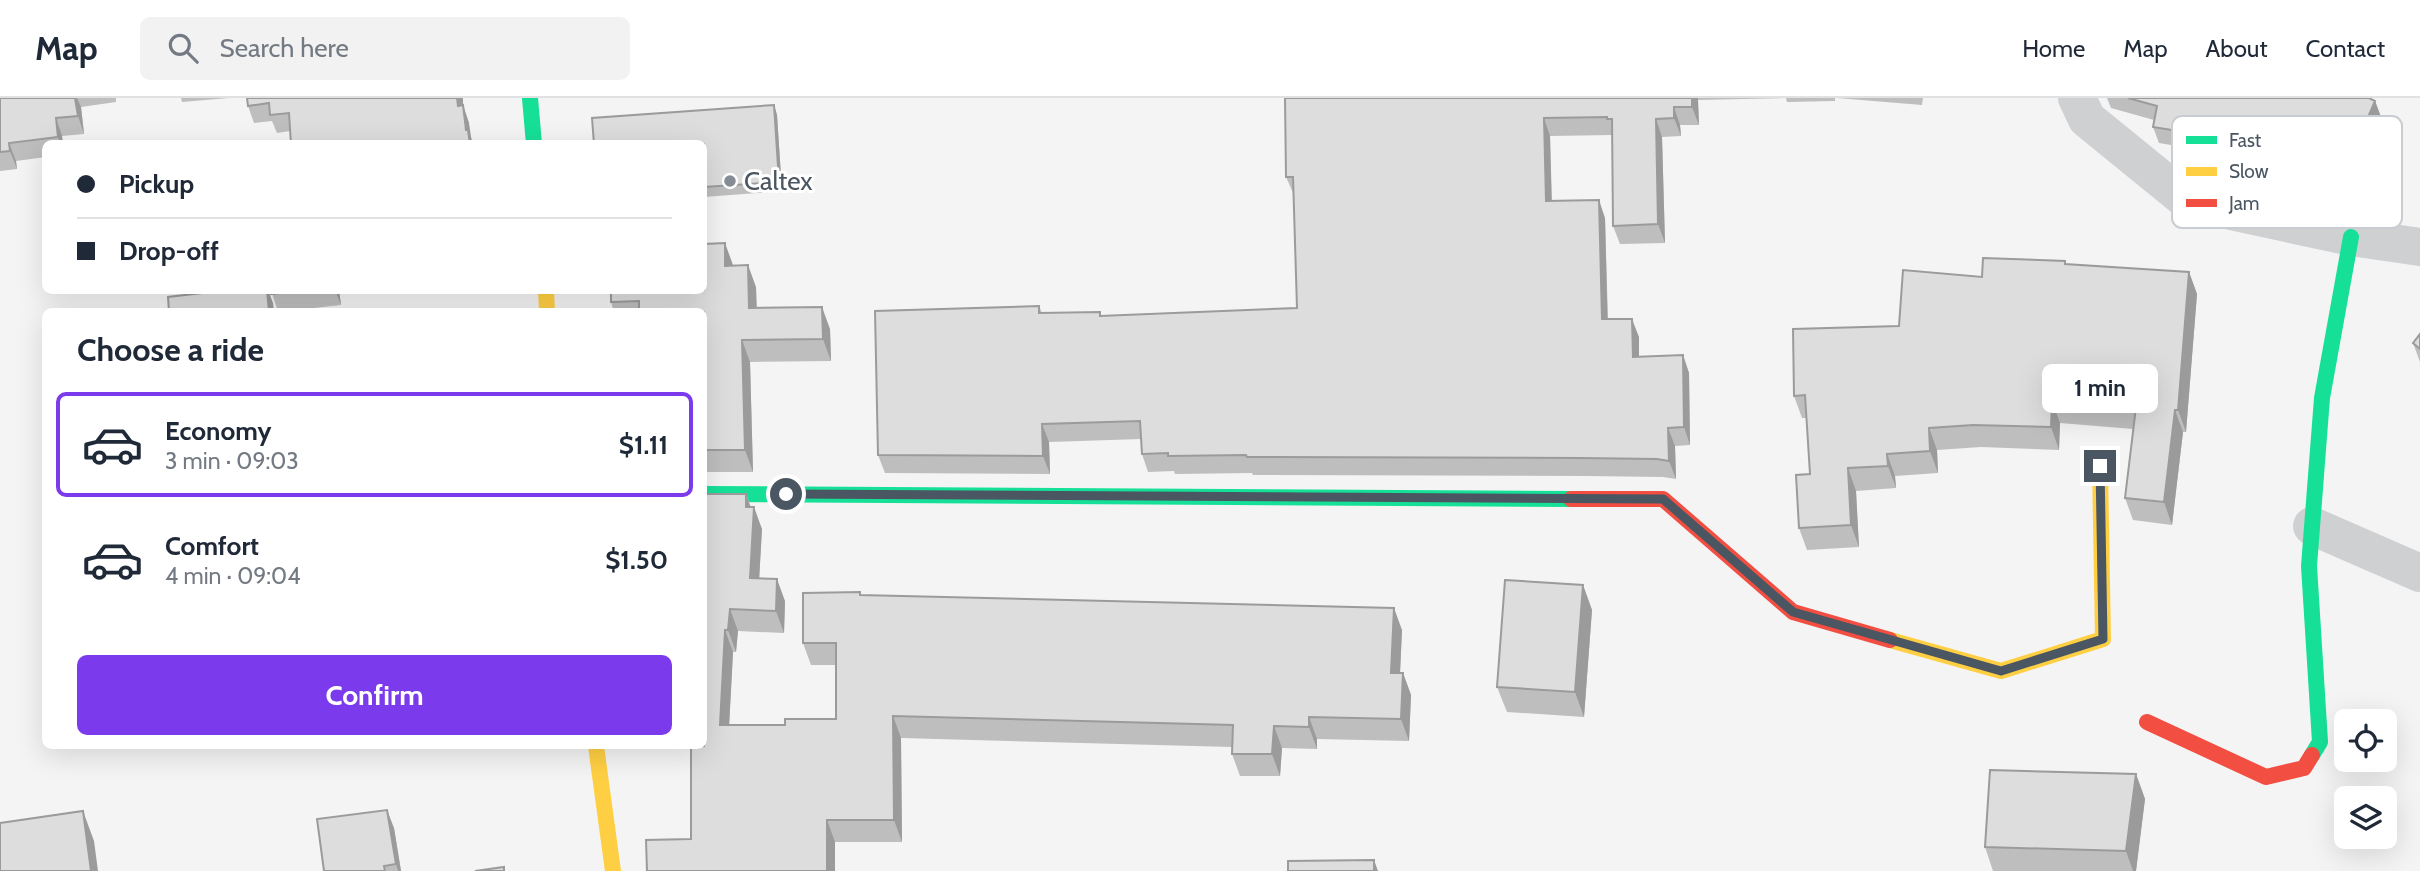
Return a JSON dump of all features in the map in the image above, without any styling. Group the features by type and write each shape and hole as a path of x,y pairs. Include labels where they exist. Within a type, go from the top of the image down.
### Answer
{"street":[{"path":"530,98 534,140"},
{"path":"2077,98 2087,119 2172,188"},
{"path":"2309,228 2420,247"},
{"path":"2147,722 2266,777 2304,768 2320,742 2309,566 2322,398 2351,237"},
{"path":"707,494 1663,499 1793,612 2001,671 2103,639 2100,466"},
{"path":"2312,526 2420,573"},
{"path":"596,749 613,871"}],"building":[{"path":"0,98 75,98 78,116 56,118 58,137 9,143 10,151 0,152"},
{"path":"247,98 457,98 458,106 463,105 469,140 291,140 289,113 270,115 269,103 248,106"},
{"path":"1285,98 1692,98 1692,107 1674,107 1674,118 1656,119 1658,224 1613,226 1612,119 1544,118 1546,201 1599,200 1602,319 1632,319 1633,357 1683,355 1684,427 1668,428 1669,461 1580,458 1168,456 1168,453 1142,454 1140,421 1042,424 1043,456 878,455 875,311 1039,306 1039,313 1100,312 1100,316 1297,308 1293,177 1286,177"},
{"path":"2128,98 2369,98 2375,101 2369,116 2172,116 2172,130 2153,127 2157,106"},
{"path":"774,105 779,182 707,187 707,140 594,140 592,118"},
{"path":"725,243 725,266 748,265 749,308 822,307 823,339 742,340 745,450 707,450 707,308 639,308 639,301 611,302 611,294 707,294 707,244"},
{"path":"1983,258 2065,261 2065,264 2189,272 2178,410 2175,410 2164,502 2125,498 2136,407 2052,401 2051,427 1973,425 1929,428 1930,451 1887,454 1888,466 1848,468 1851,525 1799,528 1796,475 1810,474 1805,395 1794,396 1793,329 1899,326 1903,270 1982,277"},
{"path":"194,294 267,294 269,308 169,308 168,297"},
{"path":"2420,334 2420,349 2413,343"},
{"path":"707,494 746,494 746,507 754,507 750,578 777,579 776,611 730,609 728,630 725,630 720,725 785,725 785,719 836,719 836,643 803,643 803,593 860,592 860,595 1394,608 1391,673 1403,673 1401,719 1309,717 1309,727 1274,726 1272,754 1232,754 1233,725 893,716 894,820 827,820 827,871 647,871 646,840 691,839 691,749 707,749"},
{"path":"1505,580 1583,585 1575,692 1497,687"},
{"path":"1990,770 2136,774 2126,851 1985,847"},
{"path":"387,810 396,864 384,866 385,871 324,871 317,819"},
{"path":"83,811 91,871 0,871 0,823"},
{"path":"1374,860 1374,871 1288,871 1288,861"},
{"path":"504,867 504,871 475,871"}],"traffic: fast":[{"path":"530,98 534,140"},
{"path":"2312,755 2320,742 2309,566 2322,398 2351,237"},
{"path":"707,494 1571,499"}],"traffic: slow":[{"path":"546,294 547,308"},
{"path":"1890,640 2001,671 2103,639 2100,466"},
{"path":"596,749 613,871"}],"traffic: jam":[{"path":"1571,499 1663,499 1793,612 1890,640"},
{"path":"2147,722 2266,777 2304,768 2312,755"}],"place":[{"name":"Caltex","path":"730,181"}],"route":[{"path":"786,494 1663,499 1793,612 2001,671 2103,639 2100,466"}]}
